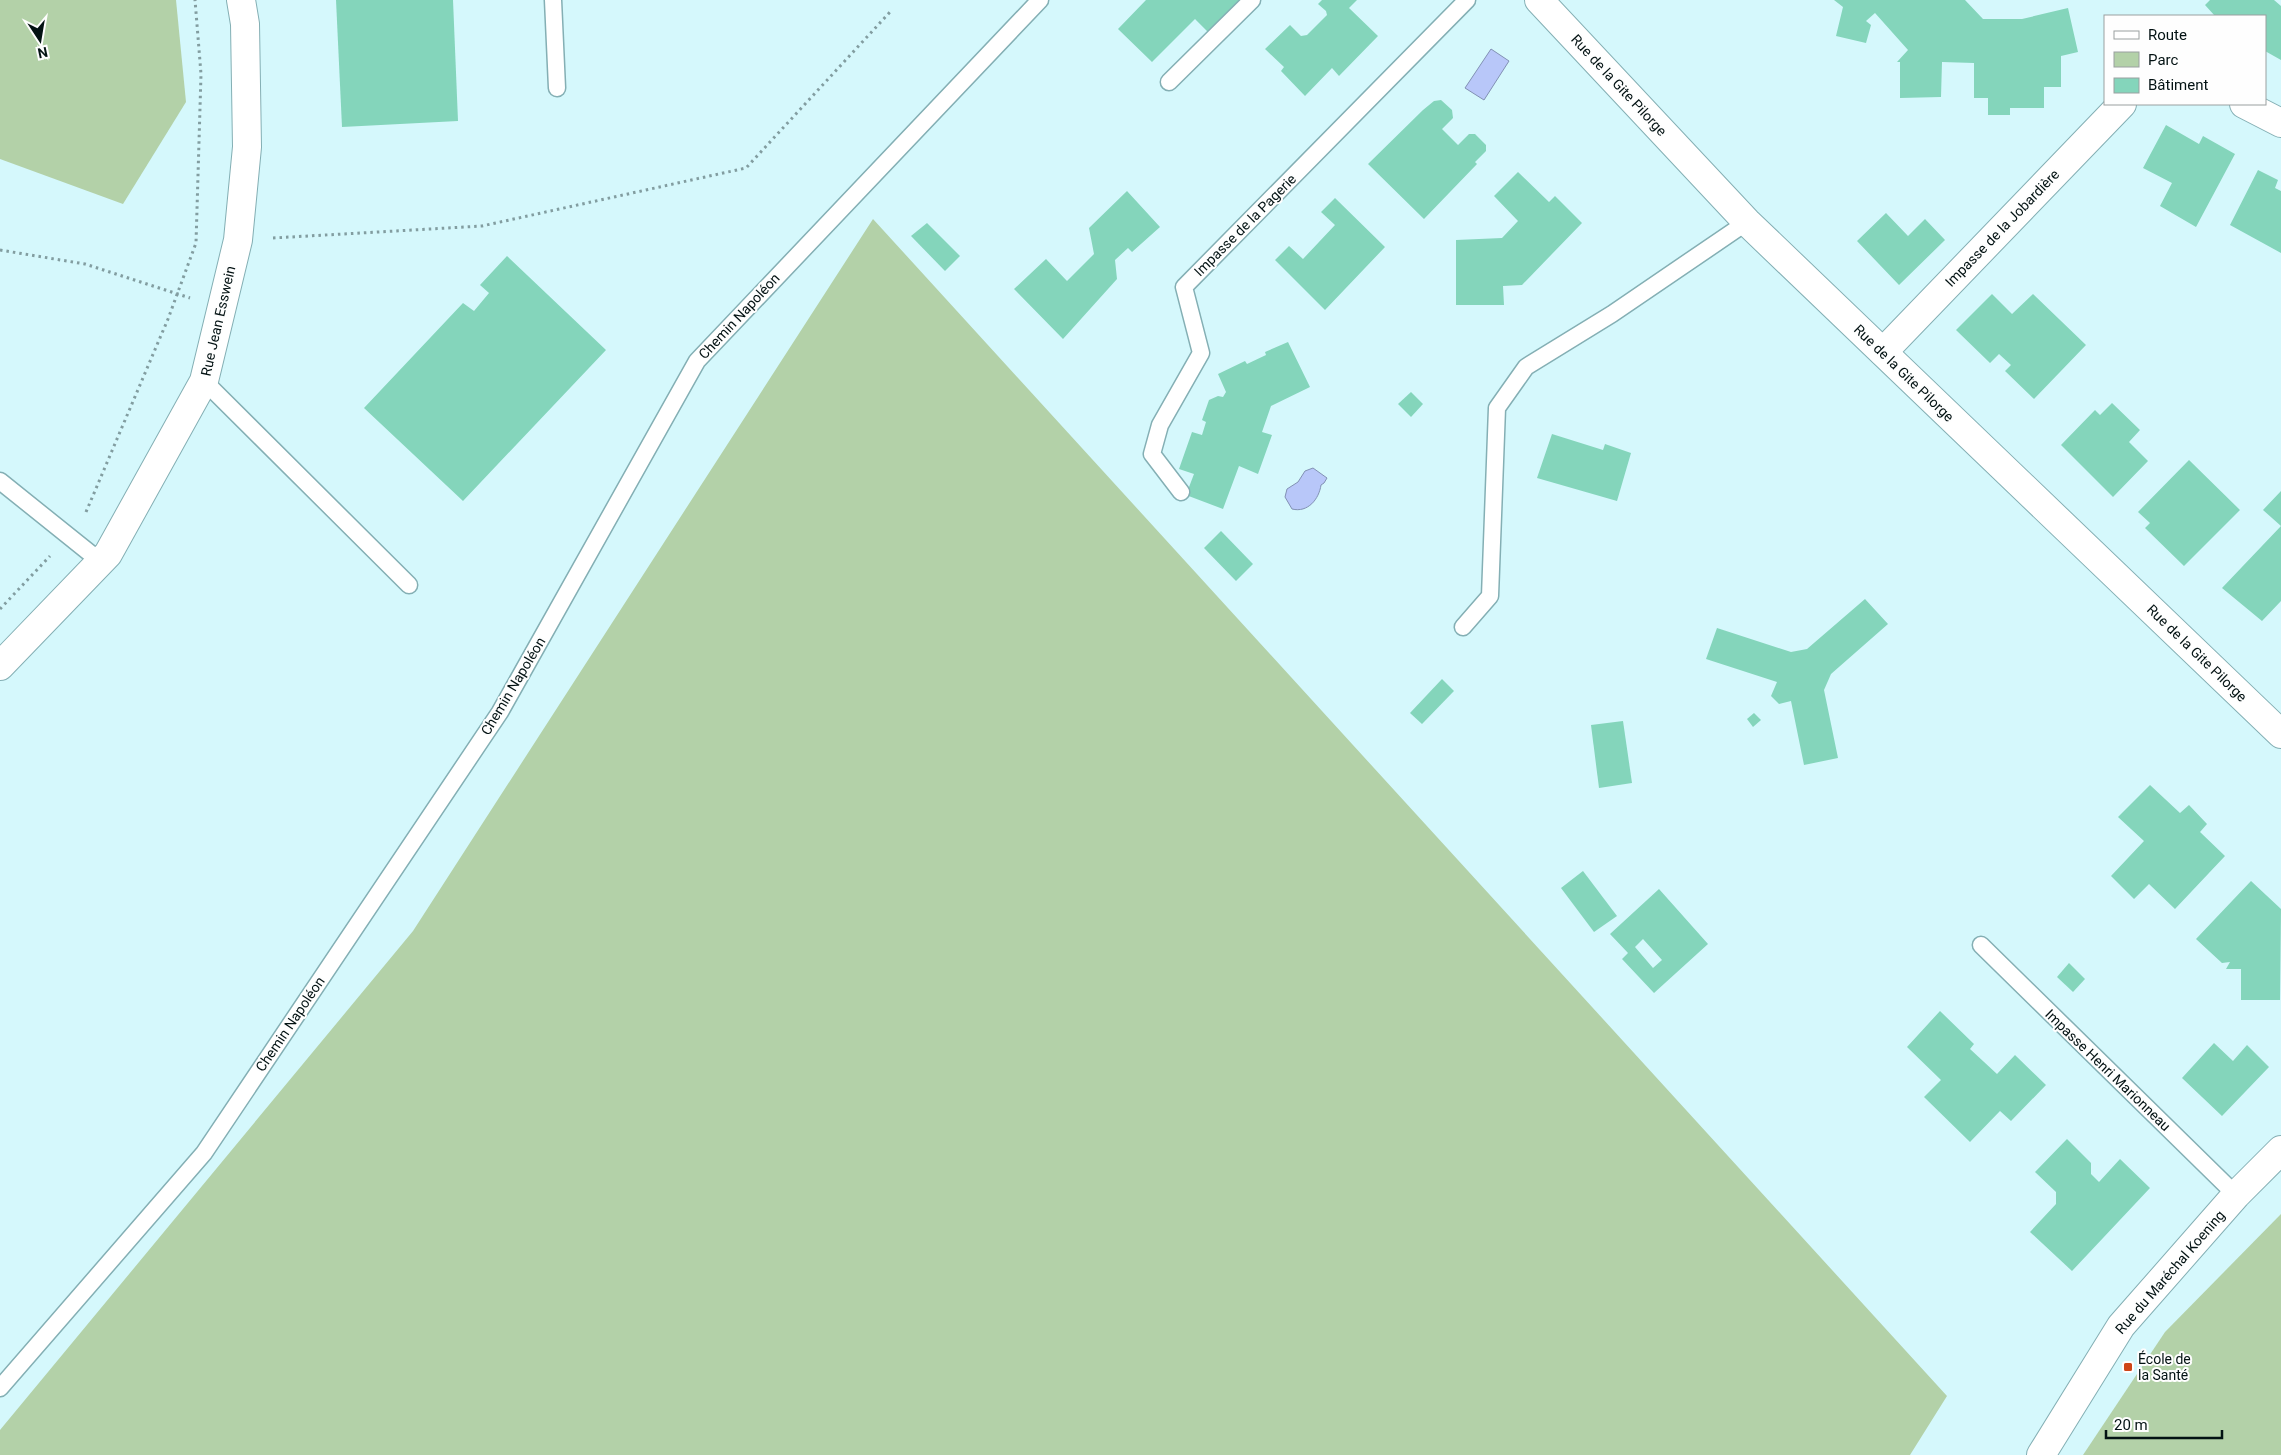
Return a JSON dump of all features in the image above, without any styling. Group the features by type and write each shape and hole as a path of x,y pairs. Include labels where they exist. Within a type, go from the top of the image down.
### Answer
{"street":[{"name":"Rue Jean Esswein","path":"0,666 108,554 204,382 238,240 247,147 245,24 242,0"},
{"name":"Rue de la Gite Pilorge","path":"1539,0 1748,222 2281,734"},
{"name":"Impasse de la Jobardière","path":"1883,352 2121,105"},
{"path":"2246,105 2281,123"},
{"name":"Rue du Maréchal Koening","path":"2041,1455 2121,1326 2236,1195 2281,1150"}],"lane":[{"path":"553,0 557,88"},
{"name":"Chemin Napoléon","path":"0,1388 204,1153 500,712 697,360 1040,0"},
{"path":"1169,82 1252,0"},
{"name":"Impasse de la Pagerie","path":"1180,492 1152,454 1160,425 1201,353 1184,287 1467,0"},
{"path":"1463,627 1490,596 1497,408 1526,367 1612,314 1748,222"},
{"path":"204,382 408,586"},
{"path":"0,481 101,562"},
{"name":"Impasse Henri Marionneau","path":"1981,945 2236,1195"}],"path":[{"path":"0,609 48,558 87,511 178,294 196,243 201,74 195,0"},
{"path":"238,240 482,226 746,168 890,12"},
{"path":"0,250 85,264 222,308"}],"green space":[{"path":"0,0 176,0 186,102 123,204 0,159"},
{"path":"873,219 1947,1396 1910,1455 0,1455 0,1430 413,931"},
{"path":"2281,1214 2281,1455 2083,1455 2165,1332"}],"water":[{"path":"1491,49 1509,61 1484,100 1465,88"},
{"path":"1313,468 1327,478 1321,485 1318,495 1312,504 1303,509 1292,509 1285,497 1287,489 1298,482 1305,471"}],"building":[{"path":"336,0 453,0 458,121 342,127"},
{"path":"1146,0 1241,0 1209,33 1195,19 1152,62 1118,29"},
{"path":"1322,0 1357,0 1349,8 1378,36 1339,76 1332,68 1305,96 1281,71 1284,67 1265,49 1290,25 1301,36 1307,35 1327,15 1326,11 1318,4"},
{"path":"1834,0 1965,0 1983,19 2022,19 2068,8 2078,52 2061,56 2061,87 2044,87 2044,108 2010,108 2010,115 1988,115 1988,98 1974,98 1974,63 1942,62 1941,97 1900,98 1900,62 1897,62 1908,50 1875,13 1866,21 1871,25 1866,43 1836,36 1843,7"},
{"path":"2210,0 2274,0 2281,6 2281,60 2266,52 2266,15 2214,15 2205,5"},
{"path":"1441,100 1452,110 1453,118 1442,129 1458,145 1469,134 1475,134 1486,145 1486,151 1475,162 1477,164 1424,219 1368,164 1423,110 1434,101"},
{"path":"2166,125 2199,144 2203,136 2235,154 2196,227 2160,206 2172,183 2143,168"},
{"path":"2258,170 2278,180 2275,188 2281,191 2281,253 2230,225"},
{"path":"1518,172 1549,202 1555,196 1582,223 1522,285 1503,286 1504,305 1456,305 1456,240 1502,238 1518,221 1494,196"},
{"path":"1127,191 1160,227 1132,252 1128,248 1115,260 1117,279 1063,339 1014,289 1046,259 1067,281 1094,254 1089,228"},
{"path":"1335,198 1385,247 1325,310 1275,260 1289,246 1303,259 1335,225 1321,212"},
{"path":"1886,213 1908,236 1925,219 1945,240 1899,285 1857,241"},
{"path":"927,223 960,256 945,271 911,236"},
{"path":"507,256 606,350 463,501 364,408 463,303 474,311 489,293 480,285"},
{"path":"1992,294 2012,314 2033,294 2086,345 2034,399 2005,371 2011,365 1999,354 1990,363 1956,330"},
{"path":"1288,342 1310,387 1271,406 1262,432 1272,435 1258,474 1239,466 1223,509 1186,495 1194,474 1179,469 1192,432 1202,435 1206,422 1202,420 1209,400 1218,396 1223,397 1226,392 1218,374 1245,361 1247,364 1266,355 1265,352"},
{"path":"1411,392 1423,404 1411,417 1398,404"},
{"path":"2112,403 2140,430 2129,442 2148,461 2113,497 2061,445 2095,410 2100,415"},
{"path":"1552,434 1603,450 1605,444 1631,453 1617,501 1537,478"},
{"path":"2189,460 2240,510 2184,566 2145,528 2150,523 2138,512"},
{"path":"2281,491 2281,526 2263,510"},
{"path":"2281,526 2281,601 2262,621 2222,588"},
{"path":"1221,531 1253,564 1236,581 1204,548"},
{"path":"1865,599 1888,624 1831,674 1824,690 1838,758 1804,765 1791,701 1779,704 1771,696 1777,682 1706,659 1717,628 1791,652 1807,649"},
{"path":"1442,679 1454,691 1422,724 1410,713"},
{"path":"1754,713 1761,720 1753,727 1747,719"},
{"path":"1623,721 1632,783 1599,788 1591,725"},
{"path":"2150,785 2180,813 2189,805 2207,824 2200,832 2225,856 2175,909 2149,884 2134,899 2111,876 2144,841 2118,817"},
{"path":"1583,871 1617,916 1594,932 1561,888"},
{"path":"2251,881 2281,909 2280,1000 2241,1000 2241,969 2226,969 2230,962 2222,963 2196,939"},
{"path":"1659,889 1708,944 1654,993 1622,959 1628,953 1610,934","holes":["1643,939 1662,960 1653,968 1635,947"]},
{"path":"2069,963 2085,979 2073,992 2057,977"},
{"path":"1940,1011 1974,1044 1970,1049 1997,1074 2015,1055 2046,1085 2011,1121 2000,1111 1970,1142 1924,1097 1941,1080 1907,1047"},
{"path":"2214,1043 2233,1061 2247,1045 2269,1067 2222,1116 2182,1078"},
{"path":"2067,1139 2091,1163 2091,1174 2099,1182 2120,1159 2150,1188 2072,1271 2030,1232 2056,1204 2056,1192 2035,1172"}],"place":[{"name":"École de la Santé","path":"2128,1367"}]}
